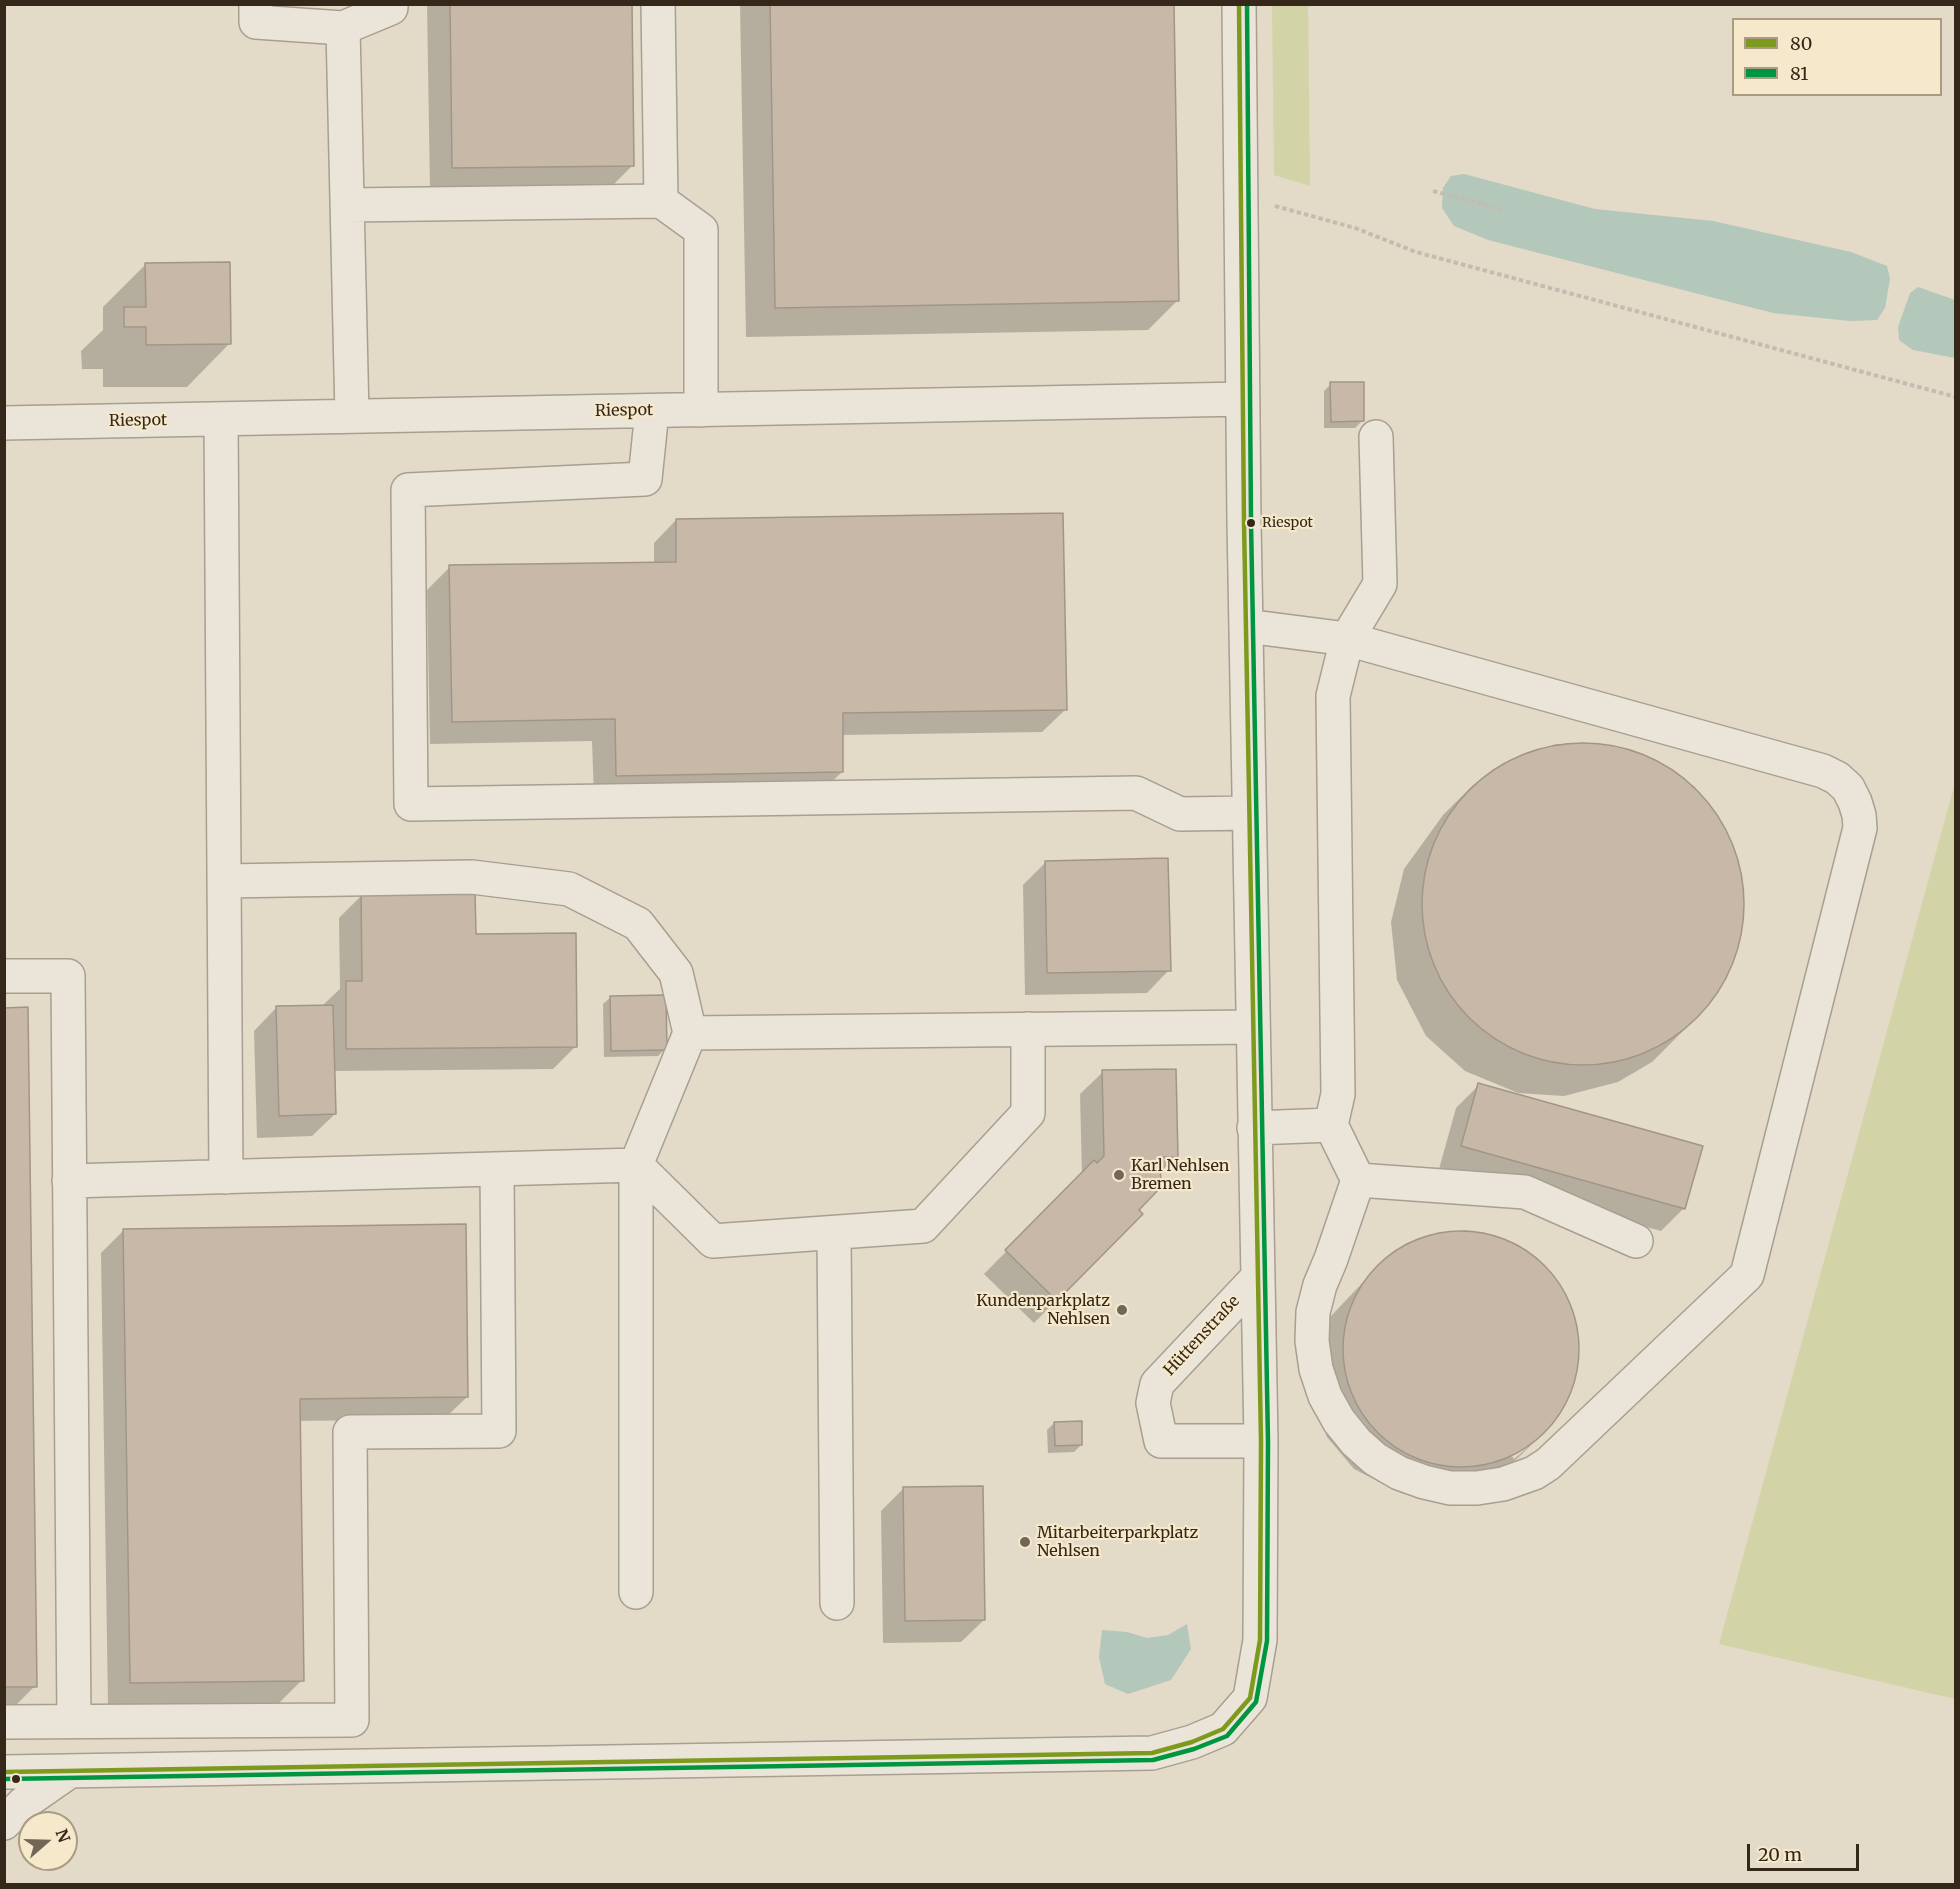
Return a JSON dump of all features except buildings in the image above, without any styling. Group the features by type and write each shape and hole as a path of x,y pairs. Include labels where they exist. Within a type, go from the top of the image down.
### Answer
{"street":[{"path":"256,4 256,22 343,28 391,8 391,4"},
{"path":"657,4 662,201"},
{"name":"Hüttenstraße","path":"10,1776 70,1771 1152,1753 1192,1742 1223,1729 1250,1698 1260,1640 1261,1441 1246,626 1239,4"},
{"path":"343,28 352,416"},
{"path":"348,205 662,201 701,230 701,410"},
{"name":"Riespot","path":"4,423 1243,399"},
{"path":"652,411 645,479 408,490 411,804 1136,793 1180,814 1249,813"},
{"path":"221,419 226,1177"},
{"path":"1246,626 1347,639 1823,771 1837,778 1848,788 1855,802 1860,821 1857,842 1747,1275 1548,1464 1534,1473 1503,1484 1477,1488 1450,1488 1398,1473 1375,1459 1356,1442 1339,1421 1325,1396 1316,1369 1312,1341 1313,1312 1320,1285 1358,1180 1331,1125 1338,1094 1334,696 1347,639 1380,584 1376,436"},
{"path":"224,881 472,877 569,889 638,924 676,973 690,1033 636,1165 636,1593"},
{"path":"4,976 68,976 74,1722"},
{"path":"690,1033 1253,1027"},
{"path":"69,1181 636,1165 713,1241 923,1226 1028,1113 1028,1029"},
{"path":"1254,1128 1331,1125"},
{"path":"4,1722 352,1720 350,1432 499,1431 497,1169"},
{"path":"1358,1180 1525,1192 1636,1241"},
{"path":"834,1233 837,1603"},
{"name":"Hüttenstraße","path":"1257,1278 1157,1384 1153,1403 1161,1441 1261,1441"},
{"path":"4,1823 24,1803 70,1771"}],"path":[{"path":"1433,191 1501,209"},
{"path":"1242,196 1355,228 1416,252 1956,397"}],"green space":[{"path":"1272,5 1308,5 1310,186 1274,175"},
{"path":"1955,783 1955,1699 1719,1644"}],"shaded area":[{"path":"1464,174 1595,209 1713,221 1851,252 1887,266 1890,279 1885,308 1877,320 1850,321 1773,313 1488,240 1454,226 1442,208 1443,188 1451,176"},
{"path":"1918,287 1955,300 1955,358 1913,350 1899,340 1898,327 1910,293"},
{"path":"1187,1624 1191,1649 1171,1680 1128,1694 1105,1684 1099,1657 1102,1630 1127,1632 1147,1638 1168,1635"}],"transit line":[{"name":"80","path":"4,1772 1152,1753 1192,1742 1223,1729 1250,1698 1260,1640 1261,1441 1244,522 1239,4"},
{"name":"81","path":"4,1779 1153,1760 1194,1749 1227,1736 1256,1702 1267,1641 1268,1441 1251,522 1247,4"}],"place":[{"name":"Riespot","path":"1251,523"},
{"name":"Karl Nehlsen Bremen","path":"1119,1175"},
{"name":"Kundenparkplatz Nehlsen","path":"1122,1310"},
{"name":"Mitarbeiterparkplatz Nehlsen","path":"1025,1542"}]}
